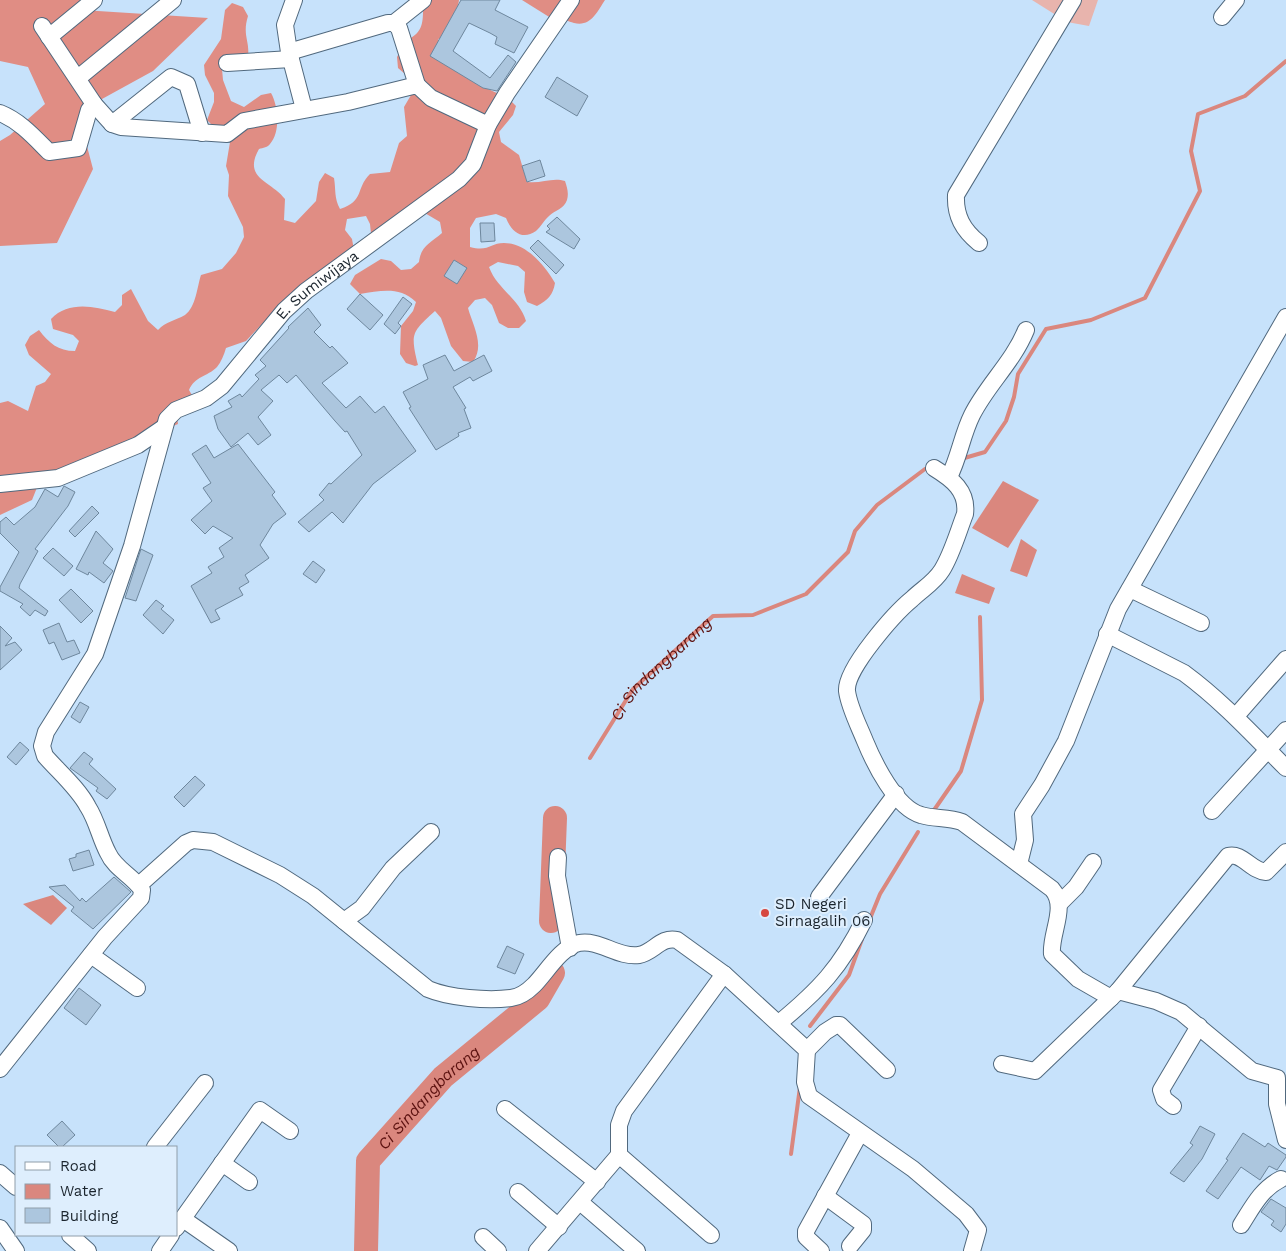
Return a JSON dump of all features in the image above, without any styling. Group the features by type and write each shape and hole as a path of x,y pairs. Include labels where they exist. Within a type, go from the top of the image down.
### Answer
{"street":[{"path":"94,0 45,32 94,104 112,124 227,134 244,121 348,102 417,85"},
{"path":"78,78 173,0"},
{"path":"294,0 285,25 290,56 304,109"},
{"path":"227,63 290,56 388,23 394,23 422,0"},
{"name":"E. Sumiwijaya","path":"0,484 58,478 138,445 163,428 169,416 176,410 206,398 222,386 284,310 306,291 459,179 473,164 488,125 507,93 571,0"},
{"path":"978,243 962,226 958,216 956,195 1073,0"},
{"path":"1222,17 1236,0"},
{"path":"394,23 399,28 417,85 431,98 488,125"},
{"path":"112,124 171,77 187,84 202,133"},
{"path":"0,113 11,117 24,127 49,152 78,148 89,110 94,104"},
{"path":"1019,864 1025,840 1023,814 1042,785 1080,712 1106,634 1286,317"},
{"path":"951,473 971,416 983,396 1018,349 1026,330"},
{"path":"0,1068 91,955 141,898 142,890 139,885 117,866 108,854 100,829 88,805 45,756 42,746 46,732 95,654 132,546 163,428"},
{"path":"934,468 951,473 961,490 966,506 965,514 942,570 930,586 912,598 880,632 848,680 848,691 858,726 879,773 914,812 921,815 952,818 962,822 1057,894 1059,904 1052,949 1055,958 1078,979 1115,995 1169,1006 1181,1012 1199,1026 1252,1071 1282,1078 1276,1104 1286,1140"},
{"path":"1130,589 1201,623"},
{"path":"1106,634 1184,673 1236,716 1286,768"},
{"path":"1236,716 1286,658"},
{"path":"1212,811 1286,730"},
{"path":"819,896 896,794"},
{"path":"344,921 362,908 393,868 431,832"},
{"path":"139,885 179,848 193,840 203,840 225,847 280,875 313,896 428,989 454,997 512,998 524,994 570,948 578,943 587,943 622,953 640,955 672,938 687,945 724,974 807,1050"},
{"path":"1002,1064 1035,1071 1115,995 1228,856 1236,855 1256,870 1266,872 1286,852"},
{"path":"558,858 557,876 570,948"},
{"path":"1059,904 1076,887 1092,862"},
{"path":"779,1023 827,981 843,959 864,920"},
{"path":"91,955 137,988"},
{"path":"543,1249 559,1226 619,1156 619,1125 624,1111 724,974"},
{"path":"887,1070 840,1026 836,1025 824,1032 807,1050 806,1082 809,1096 860,1134 913,1169 971,1219 978,1232 971,1251"},
{"path":"1173,1106 1164,1099 1161,1090 1199,1026"},
{"path":"156,1146 205,1083"},
{"path":"505,1109 597,1182"},
{"path":"229,1251 180,1223 260,1110 290,1131"},
{"path":"821,1251 805,1234 860,1134"},
{"path":"619,1156 711,1235"},
{"path":"222,1163 248,1182"},
{"path":"0,1173 15,1186"},
{"path":"1241,1225 1259,1196 1270,1186 1284,1178"},
{"path":"518,1192 559,1226"},
{"path":"825,1196 863,1224 863,1230 850,1246"},
{"path":"580,1202 637,1251"},
{"path":"0,1228 15,1251"},
{"path":"160,1251 171,1236"},
{"path":"483,1237 498,1251"}],"shaded area":[{"path":"0,0 85,0 82,10 208,18 153,71 102,99 79,116 93,169 57,243 0,246 0,141 10,135 45,104 28,67 0,61"},
{"path":"423,0 459,0 453,36 438,39 464,72 490,90 500,94 501,91 516,106 513,115 499,132 501,142 519,155 527,182 565,181 568,192 566,203 549,216 531,234 522,235 518,233 511,227 506,218 496,214 476,218 470,228 470,247 485,248 504,243 512,244 528,251 541,263 555,283 549,297 537,306 527,302 524,292 525,272 518,266 498,262 489,267 497,281 523,313 526,321 519,328 508,328 499,323 492,305 485,298 475,300 468,308 477,335 478,349 473,362 463,361 451,346 441,318 435,311 417,329 415,334 414,346 418,365 406,363 400,354 401,326 413,311 416,302 403,294 390,291 360,294 350,284 355,275 381,259 391,261 401,270 411,269 419,262 424,248 442,233 440,222 418,209 372,243 370,224 366,216 347,219 345,230 352,239 354,250 277,308 246,341 226,348 217,367 194,382 189,390 193,397 176,410 178,424 40,480 32,500 0,515 0,403 8,401 28,411 36,386 45,382 51,374 29,355 25,345 30,336 39,330 46,339 59,348 75,351 79,341 73,335 53,329 51,319 65,309 81,306 115,312 122,305 122,295 131,289 148,321 158,330 189,311 194,302 201,275 222,269 236,253 244,237 243,227 228,196 229,175 226,166 231,136 214,127 207,120 214,102 214,93 205,75 204,65 221,39 225,10 232,3 243,7 248,16 246,33 248,57 222,69 223,80 231,101 244,107 261,95 271,93 277,111 276,133 269,145 259,149 254,167 256,173 285,199 284,220 295,223 316,201 319,182 325,173 334,178 336,198 340,209 348,206 357,198 365,179 370,174 390,172 399,143 407,136 404,107 414,90 412,80 398,68 397,57 406,40 420,29 423,19"},
{"path":"522,0 605,0 593,18 580,24 554,20"},
{"path":"1032,0 1098,0 1089,26 1067,22"}],"water":[{"path":"1003,481 1039,500 1008,548 972,528"},
{"path":"1021,539 1037,550 1027,577 1010,571"},
{"path":"962,574 995,588 989,604 955,593"},
{"path":"53,895 67,908 51,925 23,904"}],"building":[{"path":"461,0 500,0 495,10 528,27 514,53 495,44 497,37 469,23 453,51 490,78 508,55 516,62 497,91 483,88 430,56"},
{"path":"557,77 588,96 577,116 545,97"},
{"path":"540,160 545,176 527,182 522,166"},
{"path":"557,217 580,239 574,249 546,232 550,229 547,226"},
{"path":"480,223 494,223 495,241 481,242"},
{"path":"538,240 564,265 556,274 530,248"},
{"path":"454,260 467,268 457,284 444,276"},
{"path":"360,294 383,315 370,330 347,309"},
{"path":"403,297 412,304 398,323 401,326 395,334 384,324"},
{"path":"308,308 321,325 314,332 330,348 332,346 348,363 322,383 346,408 360,396 375,413 384,406 416,451 373,484 343,523 332,512 309,532 298,522 324,500 319,495 329,483 331,484 362,455 347,431 345,432 296,375 287,383 279,375 261,390 273,401 258,417 271,435 258,445 248,433 231,447 218,429 214,416 232,407 228,401 240,394 242,397 259,379 255,375 266,366 260,360 288,327"},
{"path":"445,355 454,371 484,355 492,371 473,381 470,377 453,387 466,408 464,409 471,428 458,433 459,436 436,450 409,408 411,407 403,392 428,379 423,365"},
{"path":"238,444 275,492 272,495 286,514 273,524 260,545 269,558 245,575 249,582 239,588 243,595 215,610 220,619 211,623 191,586 212,573 208,567 224,557 219,548 233,538 213,526 205,534 191,520 212,501 203,488 211,483 192,454 206,445 214,458"},
{"path":"64,486 75,492 68,506 35,549 38,551 20,584 19,588 48,611 45,616 35,610 30,616 20,607 23,604 0,591 0,587 19,552 0,533 0,522 6,517 14,525 35,507 45,489 58,497"},
{"path":"92,506 99,513 75,537 69,531"},
{"path":"96,531 113,549 103,563 113,571 104,583 89,572 88,575 76,569"},
{"path":"53,548 73,566 64,576 43,558"},
{"path":"141,549 153,555 136,601 125,598"},
{"path":"313,561 325,570 316,583 303,574"},
{"path":"71,589 93,611 81,623 59,600"},
{"path":"156,600 164,606 161,609 174,620 163,634 143,615"},
{"path":"59,623 67,642 74,640 80,653 62,660 54,642 49,644 43,630"},
{"path":"0,626 12,638 5,646 15,642 22,650 0,670"},
{"path":"80,702 89,707 80,723 71,717"},
{"path":"20,742 29,750 16,765 7,757"},
{"path":"84,752 93,759 89,764 116,789 107,799 96,791 98,788 70,768"},
{"path":"195,776 205,785 184,807 174,797"},
{"path":"89,850 94,865 73,871 69,859 76,857 76,854"},
{"path":"114,877 131,892 93,929 71,911 74,907 49,887 65,885 80,901 82,898 86,902"},
{"path":"507,946 524,954 515,974 497,967"},
{"path":"79,988 101,1005 86,1025 64,1008"},
{"path":"62,1121 75,1135 63,1146 58,1146 47,1135"},
{"path":"1200,1126 1215,1134 1202,1159 1184,1182 1170,1173 1193,1145 1190,1143"},
{"path":"1243,1133 1265,1147 1268,1143 1286,1155 1286,1157 1277,1170 1269,1166 1260,1180 1241,1167 1218,1199 1206,1191 1228,1160 1226,1159"},
{"path":"1271,1199 1286,1208 1286,1224 1281,1232 1271,1225 1274,1221 1261,1212"}],"waterway":[{"name":"Ci Sindangbarang","path":"961,459 985,452 1006,421 1014,397 1018,374 1046,329 1091,320 1145,298 1200,191 1191,151 1198,114 1245,96 1286,61"},
{"name":"Ci Sindangbarang","path":"590,758 633,689 713,616 753,615 806,594 848,552 855,531 877,505 925,469 931,468"},
{"path":"932,813 961,771 982,700 980,617"},
{"name":"Ci Sindangbarang","path":"551,921 555,818"},
{"path":"869,921 880,894 918,832"},
{"path":"810,1026 849,975 862,939"},
{"name":"Ci Sindangbarang","path":"366,1251 368,1161 443,1077 538,999 553,973"},
{"path":"791,1154 800,1087"}],"place":[{"name":"SD Negeri Sirnagalih 06","path":"765,913"}]}
